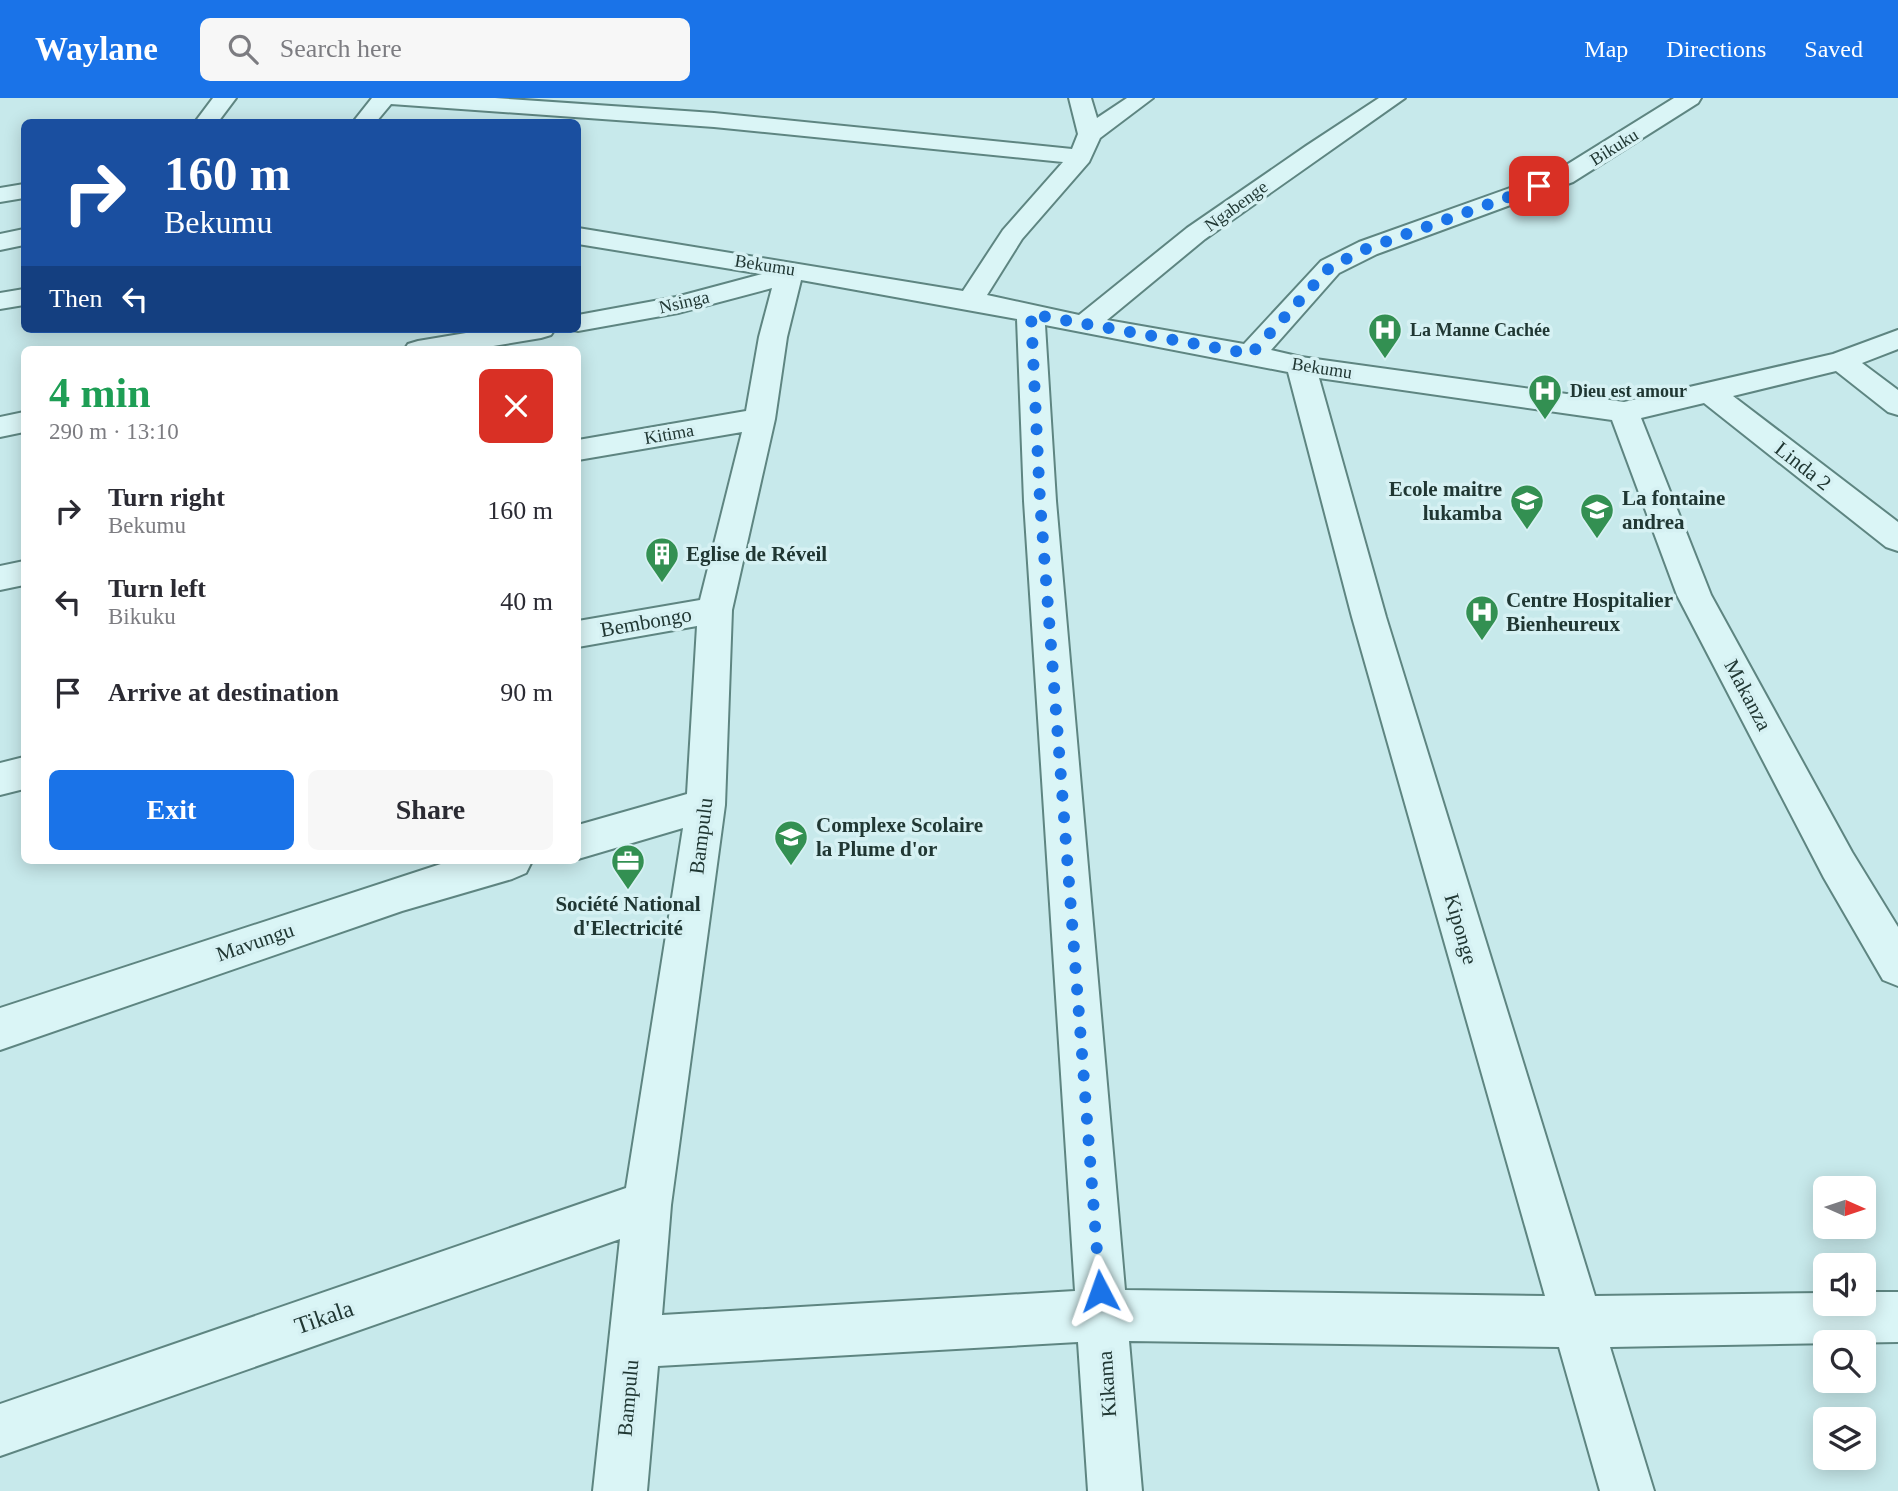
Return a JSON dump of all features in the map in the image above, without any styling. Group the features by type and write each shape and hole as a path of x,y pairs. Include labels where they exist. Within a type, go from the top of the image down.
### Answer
{"street":[{"path":"208,119 225,98"},
{"path":"366,119 384,98"},
{"path":"396,98 1085,146"},
{"path":"1080,98 1085,146"},
{"path":"970,300 1012,235 1085,146 1142,98"},
{"name":"Ngabenge","path":"1084,324 1129,284 1213,222 1394,98"},
{"name":"Bikuku","path":"1251,354 1330,267 1368,248 1564,177 1690,98"},
{"path":"0,195 21,192"},
{"name":"Bekumu","path":"581,237 970,300 1301,366 1624,412 1841,361 1898,340"},
{"path":"0,242 21,238"},
{"name":"Nsinga","path":"581,322 678,305 789,272"},
{"name":"Bampulu","path":"620,1491 647,1205 706,805 715,610 760,419 773,337 789,272"},
{"path":"0,301 21,298"},
{"name":"Kikama","path":"1031,314 1040,501 1115,1491"},
{"path":"441,346 518,333"},
{"path":"1841,361 1898,405"},
{"name":"Kiponge","path":"1301,366 1370,617 1627,1491"},
{"name":"Linda 2","path":"1709,392 1898,539"},
{"name":"Makanza","path":"1624,412 1695,596 1838,865 1898,966"},
{"name":"Kitima","path":"581,449 760,419"},
{"path":"0,427 21,423"},
{"path":"0,578 21,574"},
{"name":"Bembongo","path":"581,633 715,610"},
{"path":"0,779 21,774"},
{"path":"581,841 706,805"},
{"name":"Mavungu","path":"0,1029 402,893 502,864"},
{"name":"Tikala","path":"0,1430 647,1205"},
{"path":"632,1342 1102,1315 1576,1322 1898,1317"}],"place":[{"name":"La Manne Cachée","path":"1385,360"},
{"name":"Dieu est amour","path":"1545,421"},
{"name":"Ecole maitre lukamba","path":"1527,531"},
{"name":"La fontaine andrea","path":"1597,540"},
{"name":"Eglise de Réveil","path":"662,584"},
{"name":"Centre Hospitalier Bienheureux","path":"1482,642"},
{"name":"Complexe Scolaire la Plume d'or","path":"791,867"},
{"name":"Société National d'Electricité","path":"628,891"}],"route":[{"path":"1100,1291 1040,501 1031,314 1251,354 1330,267 1368,248 1539,186"}]}
